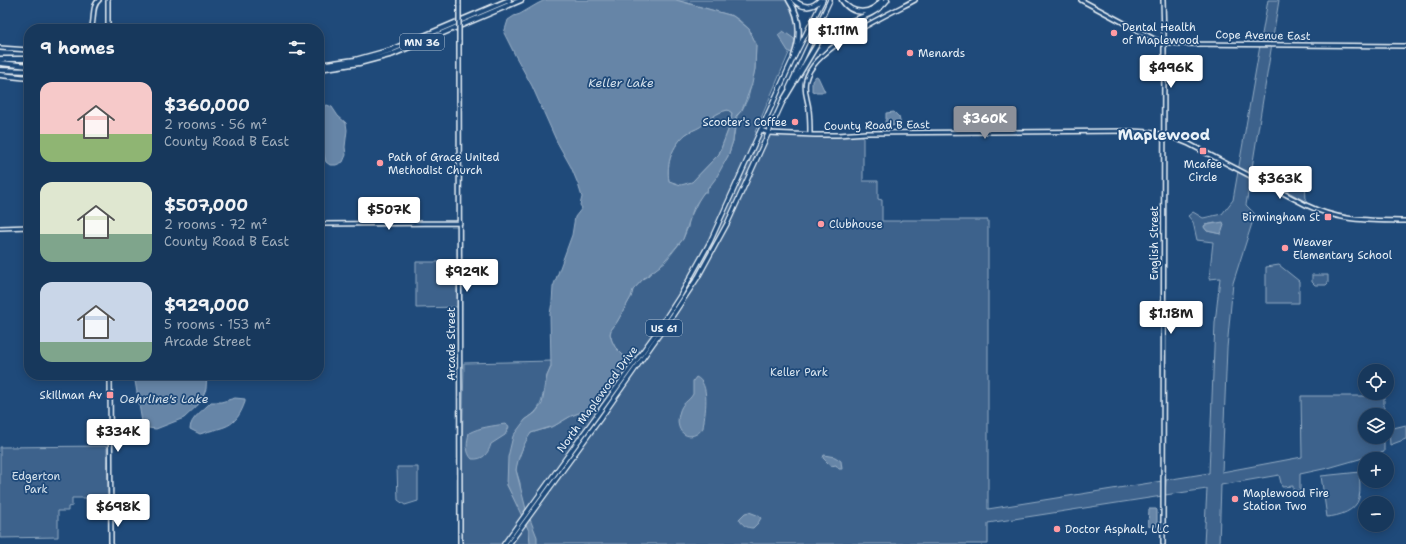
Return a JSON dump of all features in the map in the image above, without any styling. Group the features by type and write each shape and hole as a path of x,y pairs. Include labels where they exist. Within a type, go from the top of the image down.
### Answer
{"highway":[{"name":"MN 36","path":"324,64 354,60 391,50 509,0"},
{"name":"MN 36","path":"324,68 359,63 393,54 521,0"},
{"path":"789,0 796,13 799,23 799,37 794,56"},
{"path":"794,0 801,5 808,7 821,0"},
{"path":"842,0 849,8 861,12 874,9 882,0"},
{"path":"783,101 822,36 830,29 876,11 888,0"},
{"path":"0,59 24,59"},
{"path":"0,64 24,66"},
{"path":"0,70 24,71"},
{"path":"0,76 24,78"}],"main road":[{"name":"US 61","path":"761,130 821,0"},
{"name":"US 61","path":"769,133 830,0"},
{"name":"North Maplewood Drive","path":"504,544 656,333 680,296 710,242 761,130"},
{"name":"North Maplewood Drive","path":"509,544 674,315 720,236 769,133"}],"street":[{"path":"92,24 95,5 99,0"},
{"path":"108,0 108,24"},
{"name":"Arcade Street","path":"460,0 460,544"},
{"path":"810,134 809,108 805,86 807,75 814,64 840,41 915,0"},
{"name":"Cope Avenue East","path":"1081,0 1146,35 1164,42 1181,44 1406,46"},
{"name":"English Street","path":"1163,0 1164,544"},
{"path":"0,48 24,50"},
{"name":"County Road B East","path":"761,130 769,133 838,135 866,133 1130,131 1164,134 1189,144 1324,213 1354,220 1406,221"},
{"path":"324,224 460,223"},
{"path":"0,228 24,227"},
{"path":"110,380 111,544"}],"green space":[{"name":"Keller Park","path":"676,0 787,0 795,9 799,30 755,132 782,135 863,134 863,181 878,181 878,199 882,200 882,221 988,220 988,509 1162,481 1162,496 988,523 988,544 462,544 464,363 552,361 545,383 542,401 537,410 525,420 507,485 522,514 520,483 516,470 526,439 531,433 554,426 571,416 589,409 624,356 615,347 612,341 610,334 611,330 631,297 633,290 653,270 665,262 683,239 689,220 700,197 728,156 733,141 737,116 748,98 755,69 756,44 749,29 733,16"},
{"path":"1268,0 1279,0 1246,205 1255,214 1233,283 1227,348 1222,472 1302,457 1301,396 1358,396 1358,400 1384,400 1384,408 1358,408 1358,444 1384,444 1384,452 1358,452 1358,459 1300,474 1300,491 1293,491 1293,486 1282,487 1279,475 1221,485 1219,544 1204,544 1207,489 1165,495 1166,480 1209,473 1215,323 1220,278 1209,279 1213,242 1197,240 1193,222 1188,216 1193,212 1203,218 1222,214 1233,200","holes":["1215,223 1221,234 1207,231 1204,227 1205,225"]},
{"path":"728,110 732,113 730,125 719,154 692,182 681,186 669,181 669,161 674,149 681,139 716,114"},
{"path":"1261,176 1305,176 1306,202"},
{"path":"416,262 458,262 458,307 416,308"},
{"path":"1279,265 1299,281 1299,303 1266,303 1266,267"},
{"path":"1312,275 1328,275 1328,283 1326,285 1315,285 1312,282"},
{"path":"1406,425 1406,439 1394,444 1394,428"},
{"name":"Edgerton Park","path":"107,446 108,498 72,498 72,506 68,507 68,511 58,511 58,537 0,538 0,447"},
{"path":"397,467 418,467 418,501 405,505 398,500"},
{"path":"1358,472 1358,488 1360,488 1360,495 1358,496 1357,503 1346,512 1327,517 1321,476"}],"water":[{"name":"Keller Lake","path":"545,0 676,0 733,16 749,29 756,44 755,69 752,84 742,110 736,116 733,141 728,156 716,178 708,187 707,192 704,192 694,207 683,239 660,266 644,278 633,290 631,297 611,330 610,334 612,341 615,347 624,356 627,363 597,405 571,416 554,426 531,433 524,446 518,460 516,470 526,509 537,537 537,544 530,544 529,531 507,485 508,457 513,436 525,420 535,413 542,404 547,376 551,367 550,314 553,287 572,235 575,217 582,208 580,205 582,197 571,167 557,142 532,86 504,33 508,20","holes":["728,110 732,113 730,125 719,154 692,182 681,185 669,181 669,161 674,149 681,139 686,134 700,127 720,113"]},
{"path":"783,31 793,38 798,44 793,54 788,51 778,35"},
{"path":"816,76 818,77 825,92 812,91 812,81"},
{"path":"327,105 332,107 338,116 346,123 346,155 343,162 336,165 330,165 326,162 324,156 324,106"},
{"path":"894,112 899,117 901,125 886,126 886,113"},
{"path":"1223,222 1224,225 1221,234 1207,231 1204,227 1205,225"},
{"path":"696,377 701,380 704,386 706,400 705,415 703,428 698,433 689,436 681,431 678,421 683,404 693,394 693,381"},
{"name":"Oehrline's Lake","path":"135,380 207,380 206,389 200,403 184,418 156,429 148,428 142,422"},
{"path":"235,398 245,399 245,402 237,418 228,426 200,434 190,429 192,421 211,402 221,402"},
{"path":"505,424 509,427 505,435 491,444 484,456 472,459 467,450 469,433 482,428"},
{"path":"824,455 835,457 841,461 842,469 839,469 836,465 831,466 823,458"},
{"path":"1149,509 1157,510 1157,526 1148,526"},
{"path":"749,512 761,518 753,528 745,526 739,519 745,513"}],"place":[{"name":"Dental Health of Maplewood","path":"1114,33"},
{"name":"Menards","path":"910,53"},
{"name":"Scooter's Coffee","path":"795,122"},
{"name":"Mcafee Circle","path":"1203,151"},
{"name":"Path of Grace United Methodist Church","path":"380,163"},
{"name":"Birmingham St","path":"1328,217"},
{"name":"Clubhouse","path":"821,224"},
{"name":"Weaver Elementary School","path":"1285,248"},
{"name":"Skillman Av","path":"110,395"},
{"name":"Maplewood Fire Station Two","path":"1235,499"},
{"name":"Doctor Asphalt, LLC","path":"1057,529"}],"district":[{"name":"Maplewood","path":"1164,135"}]}
